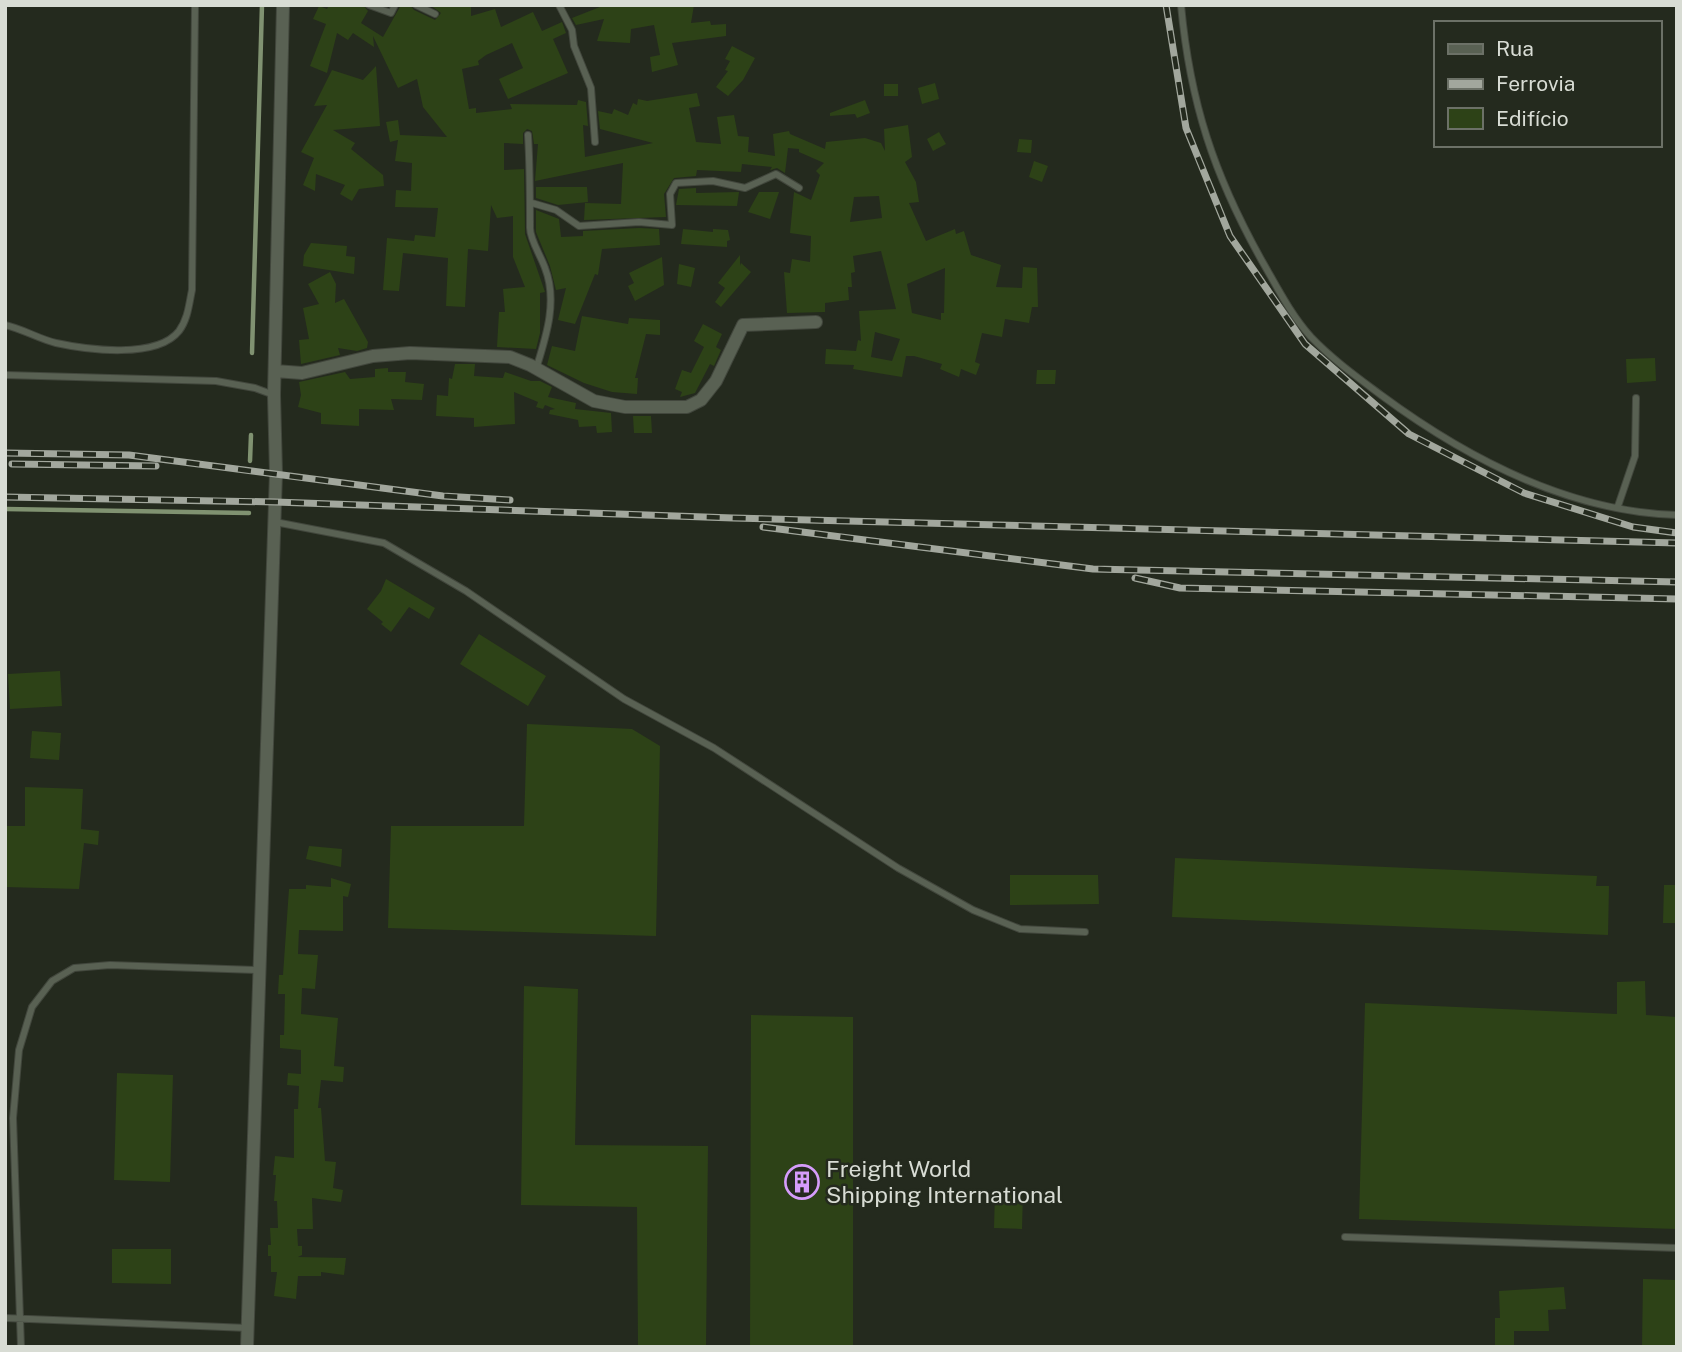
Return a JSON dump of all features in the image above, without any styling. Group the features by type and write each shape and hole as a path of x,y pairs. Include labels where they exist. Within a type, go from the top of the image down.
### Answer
{"street":[{"path":"247,1347 275,522 274,396 283,5"},
{"path":"275,371 302,373 373,356 410,353 510,357 594,401 625,407 687,407 701,400 716,380 743,325 816,322"}],"lane":[{"path":"5,325 56,343 137,351 161,346 178,331 186,317 192,290 195,5"},
{"path":"369,5 391,13 395,5"},
{"path":"416,5 435,14"},
{"path":"559,5 572,30 574,46 591,88 596,142"},
{"path":"1181,5 1185,57 1205,139 1235,212 1282,295 1310,336 1342,366 1460,449 1505,472 1560,493 1655,514 1677,515"},
{"path":"528,135 532,204 529,230 547,271 550,292 549,327 536,369"},
{"path":"532,204 556,211 579,226 639,222 672,225 670,194 676,183 713,181 745,188 775,174 799,188"},
{"path":"5,374 216,381 254,388 274,396"},
{"path":"1618,506 1634,456 1636,398"},
{"path":"275,522 384,543 466,591 624,699 714,748 898,868 973,910 1020,929 1085,932"},
{"path":"22,1347 14,1149 19,1049 32,1007 52,981 74,968 110,965 260,970"},
{"path":"5,1149 14,1149"},
{"path":"1345,1237 1677,1248"},
{"path":"5,1318 248,1328"}],"building":[{"path":"329,5 363,5 368,11 361,23 383,37 401,5 410,5 414,10 435,20 441,13 430,5 471,5 471,16 495,9 501,27 533,12 542,31 562,22 566,33 553,39 568,73 508,99 499,79 523,68 512,43 486,55 478,61 479,65 462,69 469,109 476,108 476,113 512,109 510,104 577,105 578,100 586,102 588,126 583,125 585,157 653,143 600,129 598,111 612,114 614,109 628,115 633,103 637,105 638,99 647,101 697,93 700,106 689,108 696,142 721,144 717,117 734,115 738,136 749,137 748,152 775,156 773,134 789,131 790,134 825,149 826,142 865,138 881,143 885,151 884,129 908,125 912,157 905,162 916,182 919,202 909,203 926,241 955,229 956,234 964,231 971,255 1001,265 996,287 1022,288 1023,267 1037,268 1038,307 1032,307 1029,323 1005,319 1002,337 982,333 975,362 980,364 976,375 961,369 959,377 940,369 942,364 914,356 906,356 902,377 853,369 854,365 825,364 826,349 856,351 858,340 861,341 859,311 896,309 881,251 853,256 855,272 851,273 852,287 848,287 849,300 825,303 825,312 787,313 784,272 790,273 792,259 810,262 811,236 790,233 794,192 811,200 820,175 816,171 824,163 799,152 799,149 788,148 785,173 777,168 770,170 772,167 742,164 741,172 697,170 696,176 674,178 664,194 666,217 584,220 585,203 621,204 623,163 535,181 538,144 534,144 532,131 527,129 523,133 523,144 504,143 504,170 524,169 525,234 545,292 540,293 540,333 536,349 497,347 499,312 505,312 503,289 525,287 513,257 513,216 497,218 491,205 488,251 468,249 465,307 446,306 448,258 403,253 399,291 383,290 387,238 414,241 415,235 435,237 438,208 395,207 396,190 411,191 412,163 395,161 398,140 390,142 386,122 398,120 400,135 447,137 423,107 417,79 398,88 373,36 374,47 353,33 348,40 337,33 327,73 310,66 326,24 313,19 319,6 327,9","holes":["879,196 882,218 850,222 854,197","945,268 944,313 941,313 941,320 912,313 907,284","875,332 900,339 892,361 871,357"]},
{"path":"605,5 694,5 691,23 710,21 711,25 726,24 726,36 672,43 678,65 652,72 650,57 660,55 654,25 631,29 630,43 597,41 604,19 576,25 572,18"},
{"path":"732,46 755,58 743,80 728,96 716,87 728,71 725,70 730,61 725,59"},
{"path":"376,66 380,126 333,130 355,143 351,149 383,175 384,186 359,189 352,201 340,194 345,185 316,174 315,191 303,185 314,158 301,152 327,105 314,106 332,70 363,80"},
{"path":"935,83 939,99 922,104 918,88"},
{"path":"884,84 898,84 898,96 884,96"},
{"path":"865,100 870,113 857,118 855,114 830,116 830,113"},
{"path":"939,132 946,144 933,151 927,139"},
{"path":"1019,139 1032,140 1031,153 1017,152"},
{"path":"1034,161 1048,166 1042,182 1029,177"},
{"path":"536,187 587,187 588,202 558,205 536,198"},
{"path":"696,188 696,193 739,192 737,206 676,205 679,189"},
{"path":"759,192 779,192 770,219 748,212"},
{"path":"536,210 559,219 561,237 583,236 583,231 659,229 660,245 602,249 598,275 595,274 575,324 558,320 566,288 556,290 550,266 536,232"},
{"path":"683,229 713,232 713,229 728,230 730,240 727,241 727,247 681,244"},
{"path":"311,243 347,246 346,256 355,257 354,274 303,266 304,255"},
{"path":"740,255 740,266 741,263 751,272 721,307 715,302 725,288 718,283"},
{"path":"662,257 664,285 635,301 628,286 634,283 629,273"},
{"path":"679,264 695,268 691,287 677,284"},
{"path":"330,272 336,284 335,303 344,299 368,342 367,348 357,351 338,348 340,355 301,364 299,340 309,339 303,308 319,304 308,284"},
{"path":"582,316 628,324 629,318 660,320 660,335 646,334 635,378 638,378 637,394 612,392 584,383 547,365 552,346 575,351"},
{"path":"703,324 722,334 716,347 721,350 714,366 710,364 695,393 680,397 682,392 675,389 682,370 691,373 704,347 694,341"},
{"path":"1655,358 1656,381 1627,383 1626,359"},
{"path":"455,364 475,364 474,376 503,378 505,372 531,381 540,381 552,387 548,397 576,403 575,409 611,413 612,432 597,433 596,426 579,427 578,420 549,414 550,410 555,409 545,405 543,409 536,407 538,402 514,392 515,424 474,427 474,418 436,416 437,395 448,396 449,378 452,379"},
{"path":"388,368 388,372 406,372 405,382 424,384 422,400 391,399 394,410 359,409 359,426 321,424 321,413 298,407 301,395 299,382 345,372 350,379 375,377 375,369"},
{"path":"1037,370 1056,370 1055,384 1036,384"},
{"path":"633,416 651,416 652,433 634,433"},
{"path":"386,579 435,608 429,619 409,607 391,632 381,624 383,622 367,609 381,591"},
{"path":"479,634 546,676 528,706 460,664"},
{"path":"60,671 62,706 10,709 8,674"},
{"path":"527,724 632,729 660,746 656,936 388,928 391,826 524,826"},
{"path":"32,731 61,733 59,760 30,758"},
{"path":"25,787 83,789 81,829 99,831 98,845 84,843 79,889 5,887 5,826 25,826"},
{"path":"309,846 342,849 341,867 306,859"},
{"path":"1175,858 1597,876 1596,886 1609,886 1608,935 1172,917"},
{"path":"1010,875 1098,875 1099,904 1010,905"},
{"path":"331,878 351,884 348,897 343,896 343,931 299,930 298,954 318,955 315,989 302,988 301,1014 338,1018 334,1066 344,1067 343,1082 321,1080 318,1108 321,1108 325,1161 336,1162 333,1188 343,1190 341,1202 312,1198 313,1229 297,1229 298,1246 302,1246 302,1255 298,1257 346,1258 344,1275 321,1272 321,1276 298,1276 296,1299 274,1296 277,1272 271,1272 271,1256 268,1256 268,1245 271,1245 270,1228 278,1228 277,1201 274,1201 275,1156 294,1158 294,1109 298,1109 299,1086 287,1085 288,1073 301,1074 301,1050 280,1048 280,1035 284,1035 285,994 278,994 279,975 283,975 289,889 306,889 306,885 331,887"},
{"path":"1664,885 1677,885 1677,923 1663,923"},
{"path":"1645,981 1646,1015 1677,1017 1677,1229 1359,1219 1365,1003 1617,1014 1617,982"},
{"path":"524,986 578,989 575,1145 708,1146 706,1347 638,1347 637,1207 521,1205"},
{"name":"Freight World Shipping International","path":"751,1015 853,1017 853,1347 750,1347"},
{"path":"117,1073 173,1075 170,1182 114,1180"},
{"path":"995,1192 1023,1192 1022,1229 994,1228"},
{"path":"112,1249 171,1249 171,1284 112,1283"},
{"path":"1643,1279 1677,1280 1677,1347 1642,1347"},
{"path":"1564,1287 1566,1309 1548,1310 1549,1331 1514,1331 1514,1347 1495,1347 1495,1318 1500,1318 1499,1291"}],"waterway":[{"path":"252,353 262,5"},
{"path":"250,461 251,435"},
{"path":"5,509 249,513"}],"railway":[{"path":"1166,5 1186,128 1230,236 1305,344 1409,434 1524,493 1633,527 1677,533"},
{"path":"5,453 129,455 443,496 510,500"},
{"path":"12,464 156,466"},
{"path":"5,497 275,502 733,518 1677,543"},
{"path":"763,527 1093,569 1677,582"},
{"path":"1135,578 1180,588 1677,599"}],"place":[{"name":"Freight World Shipping International","path":"802,1182"}]}
